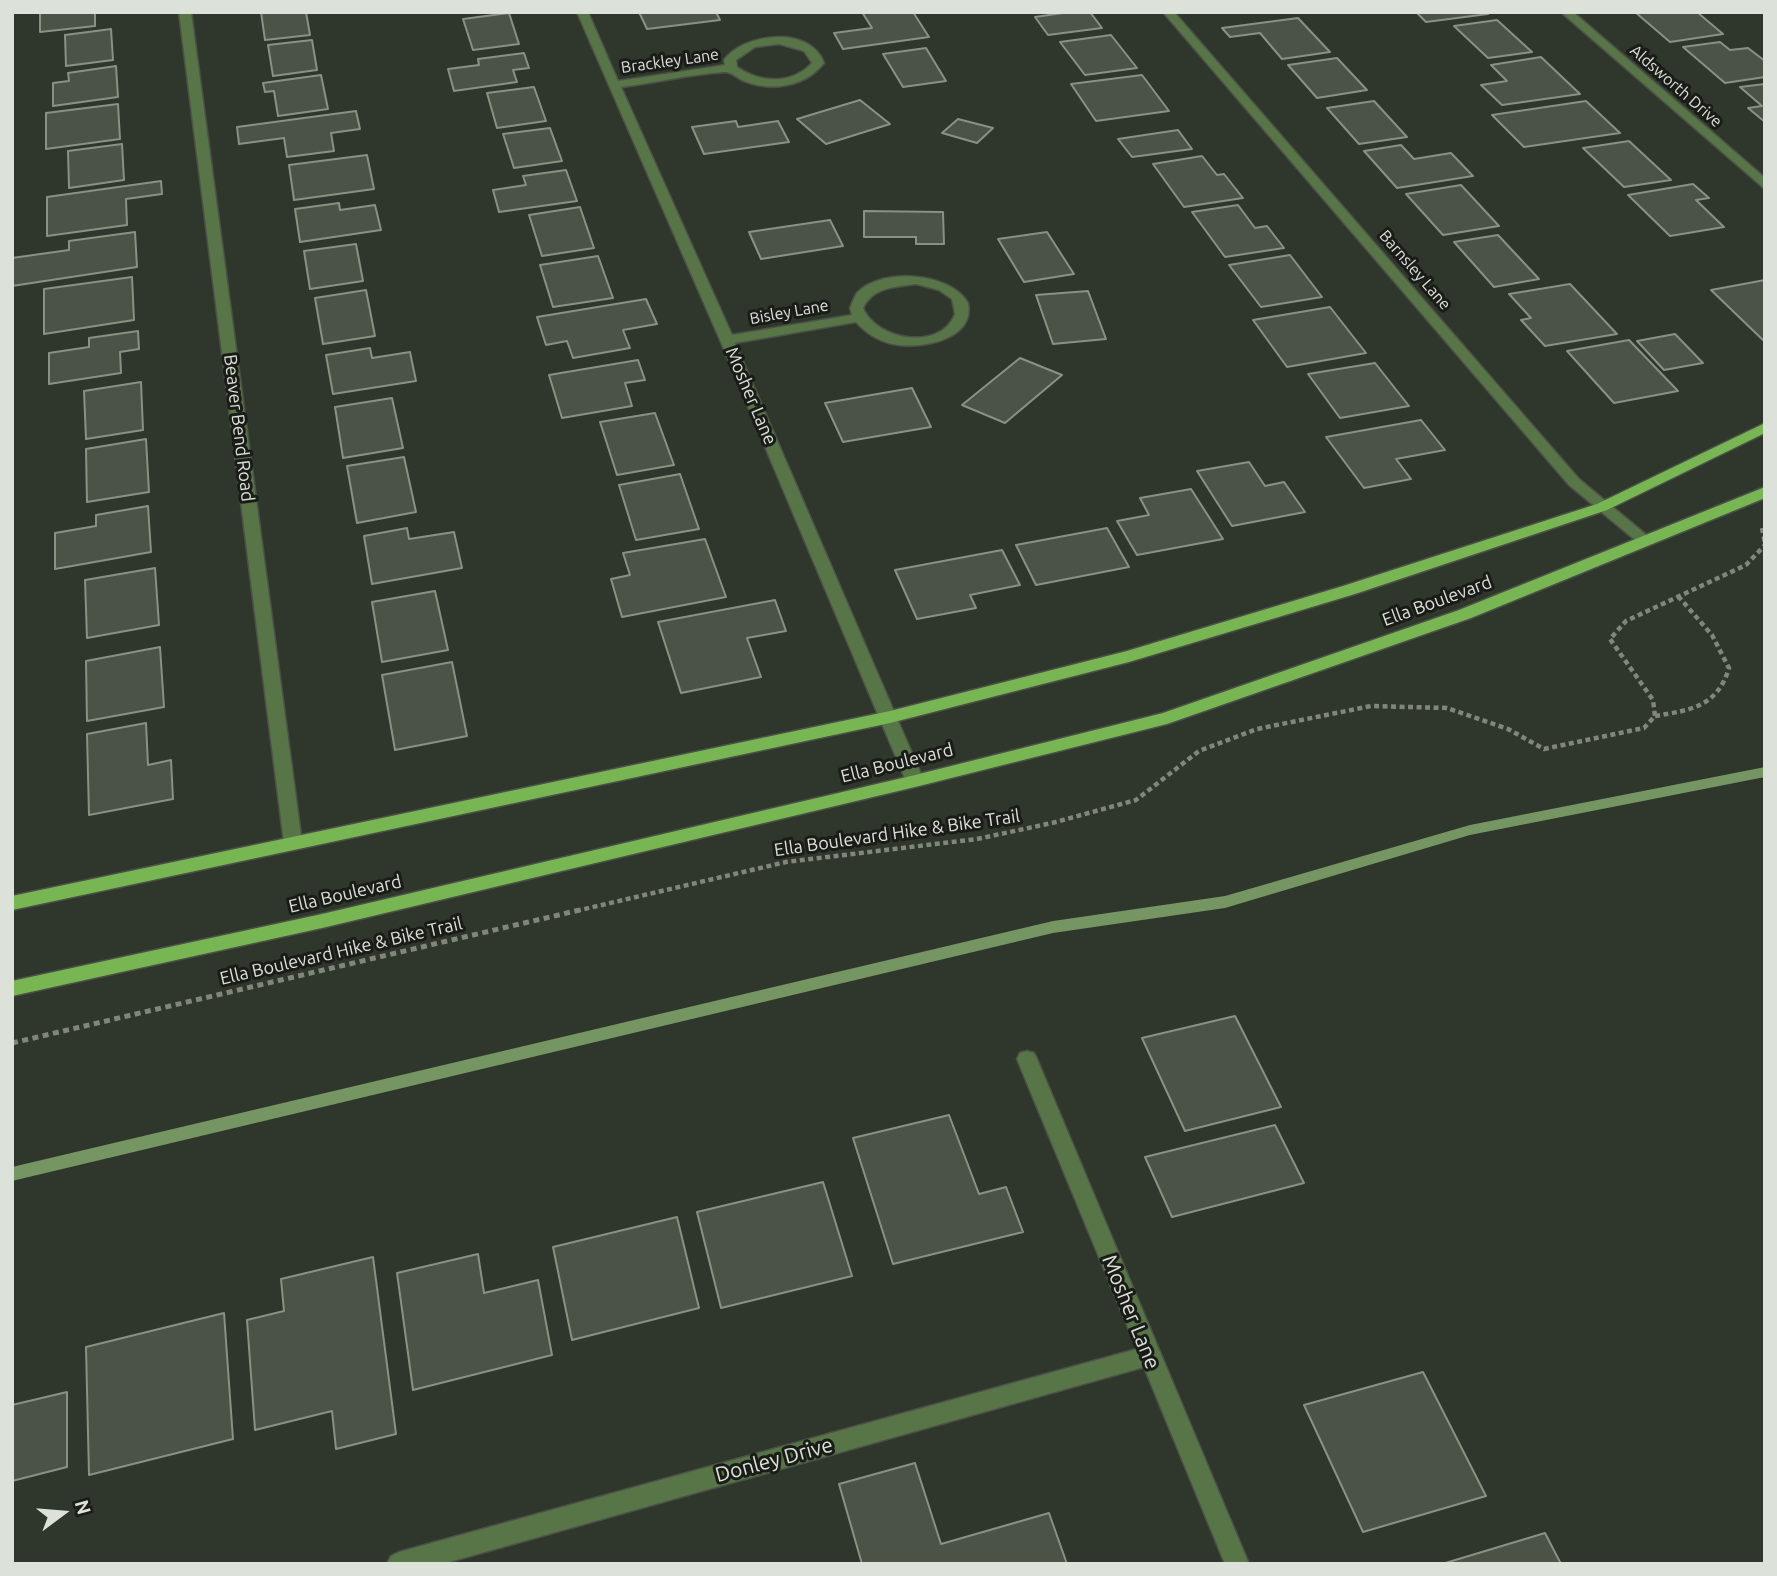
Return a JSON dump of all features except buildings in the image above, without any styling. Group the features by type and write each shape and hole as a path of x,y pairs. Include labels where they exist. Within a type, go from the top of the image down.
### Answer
{"main road":[{"name":"Ella Boulevard","path":"12,903 890,718 1129,656 1349,590 1602,507 1765,426"},
{"name":"Ella Boulevard","path":"12,989 322,921 915,781 1167,718 1465,614 1765,492"}],"street":[{"name":"Beaver Bend Road","path":"185,12 293,843"},
{"name":"Mosher Lane","path":"582,12 727,340 915,781"},
{"name":"Barnsley Lane","path":"1168,12 1574,482 1645,541"},
{"name":"Aldsworth Drive","path":"1566,12 1765,184"},
{"name":"Brackley Lane","path":"614,85 731,68 752,81 769,83 801,78 813,71 818,64 816,55 808,48 779,41 746,46 735,52 730,60 731,68"},
{"path":"916,280 952,292 961,302 963,314 957,325 944,334 914,340 883,337 867,329 858,318 856,306 863,295 877,286 916,280"},
{"name":"Bisley Lane","path":"727,340 858,318"},
{"name":"Mosher Lane","path":"1027,1059 1237,1564"},
{"name":"Donley Drive","path":"406,1563 1149,1356"}],"path":[{"path":"1655,716 1653,700 1610,639 1626,621 1746,565 1765,545 1762,527"},
{"name":"Ella Boulevard Hike & Bike Trail","path":"12,1043 786,862 977,839 1052,823 1136,800 1199,751 1257,729 1371,706 1447,708 1508,729 1544,749 1644,728 1655,716 1693,709 1723,688 1729,668 1712,635 1678,596"}],"waterway":[{"path":"12,1174 1053,927 1225,902 1470,830 1765,772"}]}
